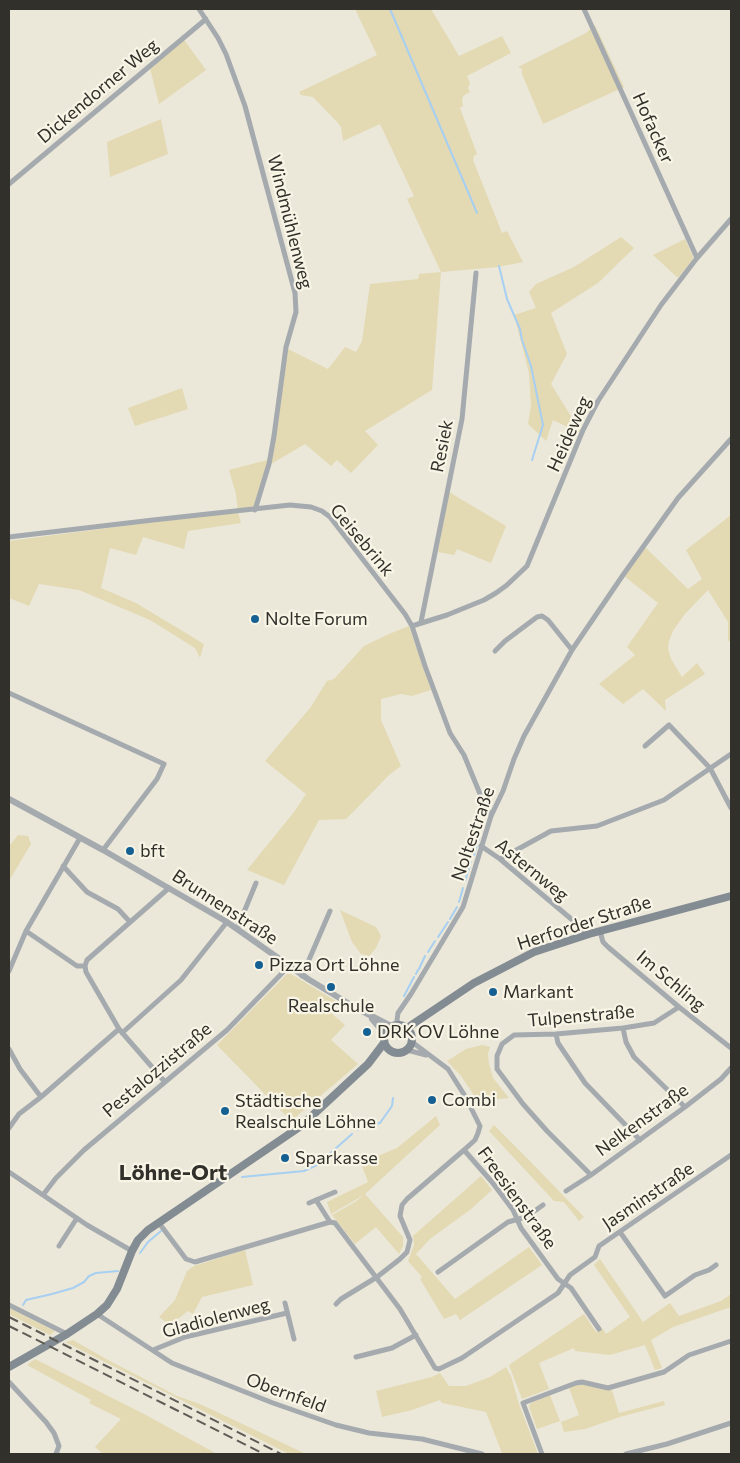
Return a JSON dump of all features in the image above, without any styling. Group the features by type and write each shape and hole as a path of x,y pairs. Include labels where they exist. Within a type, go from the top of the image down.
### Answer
{"main road":[{"name":"Herforder Straße","path":"410,1035 429,1014 474,983 534,952 589,934 731,896"},
{"path":"370,1061 390,1051 401,1053 407,1050 410,1035 395,1025 384,1034 384,1043 390,1051"},
{"path":"9,1367 67,1334 97,1314 107,1305 117,1289 132,1251 138,1240 148,1230 301,1126 370,1061 384,1043"}],"street":[{"name":"Windmühlenweg","path":"199,9 226,54 245,106 295,294 296,312 286,347 269,464 255,510"},
{"name":"Hofacker","path":"584,9 697,258"},
{"name":"Dickendorner Weg","path":"9,184 206,19"},
{"name":"Heideweg","path":"412,626 484,600 507,585 527,566 583,430 598,401 661,305 697,258 731,219"},
{"name":"Resiek","path":"421,622 462,419 476,273"},
{"name":"Noltestraße","path":"395,1025 400,1010 459,914 491,816 514,759 524,736 572,650 678,498 731,439"},
{"name":"Geisebrink","path":"9,537 290,505 312,507 322,511 330,517 405,614 412,626 450,733 464,755 484,806 491,816"},
{"path":"495,651 505,640 537,617 542,616 548,620 572,650"},
{"path":"9,693 164,764 157,779 103,850"},
{"path":"645,746 669,724 710,768 731,808"},
{"path":"500,859 551,831 597,826 664,800 731,754"},
{"name":"Brunnenstraße","path":"9,799 103,850 227,922 302,976 370,1016 395,1025"},
{"path":"9,971 26,931 80,838"},
{"name":"Asternweg","path":"481,846 500,859 589,934"},
{"path":"63,866 87,892 118,909 130,922"},
{"path":"238,929 256,883"},
{"path":"165,1082 120,1030 86,972 85,966 87,960 169,888"},
{"path":"302,976 330,911"},
{"path":"9,1128 19,1114 180,980 227,922"},
{"path":"26,931 77,966 85,966"},
{"name":"Im Schling","path":"600,931 608,947 731,1048"},
{"name":"Pestalozzistraße","path":"43,1195 56,1178 84,1150 227,1030 288,966"},
{"name":"Tulpenstraße","path":"591,1175 523,1104 497,1069 497,1056 502,1044 514,1035 556,1034 623,1028 654,1023 679,1007"},
{"name":"Brunnenstraße","path":"370,1016 384,1034"},
{"path":"623,1028 626,1042 634,1057 685,1107"},
{"path":"556,1034 558,1042 584,1083 640,1140"},
{"name":"Freesienstraße","path":"410,1035 429,1056"},
{"path":"9,1049 20,1069 41,1097"},
{"name":"Freesienstraße","path":"407,1050 429,1056 448,1070 465,1096 480,1126 475,1140 464,1150 492,1182 513,1210 516,1220 558,1278 564,1283"},
{"name":"Nelkenstraße","path":"566,1191 685,1107 731,1068"},
{"path":"336,1304 377,1277 407,1252 410,1240 400,1216 402,1206 407,1199 464,1150"},
{"name":"Jasminstraße","path":"316,1200 377,1277 400,1309 435,1368 439,1369 462,1358 558,1293 570,1275 595,1257 599,1246 731,1156"},
{"path":"9,1172 77,1218 132,1251"},
{"path":"309,1203 335,1192"},
{"path":"438,1272 508,1222 526,1217 543,1205"},
{"path":"59,1246 77,1218"},
{"path":"159,1223 186,1259 195,1262 333,1223"},
{"path":"620,1232 665,1296 695,1275 709,1270 716,1265"},
{"path":"564,1283 571,1288 599,1329"},
{"name":"Gladiolenweg","path":"285,1303 294,1339"},
{"path":"9,1305 67,1334"},
{"name":"Gladiolenweg","path":"152,1350 185,1337 288,1313"},
{"name":"Obernfeld","path":"97,1314 172,1363 222,1384 336,1425 369,1434 422,1439 482,1454"},
{"path":"356,1357 392,1348 416,1335"},
{"path":"542,1454 523,1403 576,1383 582,1382 608,1388 664,1372 689,1355 731,1342"},
{"path":"9,1382 54,1433 59,1446 56,1454"},
{"path":"626,1454 667,1444 731,1423"}],"shaded area":[{"path":"355,9 431,9 459,56 502,36 511,53 467,76 470,83 468,88 470,92 463,96 463,106 460,108 477,154 473,160 502,233 507,231 523,262 498,267 441,272 407,199 414,196 380,124 343,141 341,127 338,123 313,97 301,95 299,92 377,55"},
{"path":"595,25 624,87 543,124 522,74 522,69 518,67 586,33"},
{"path":"182,37 206,70 159,104 149,64"},
{"path":"161,119 168,154 110,177 107,142"},
{"path":"621,237 634,248 598,283 551,313 567,354 551,384 582,434 553,420 546,441 528,424 531,406 529,373 514,315 536,308 529,292 536,284 574,267"},
{"path":"685,239 693,259 678,278 653,255"},
{"path":"441,272 432,390 365,431 378,445 351,473 337,460 331,466 305,444 266,467 256,509 238,512 241,523 188,531 184,549 143,537 136,555 110,548 101,588 136,603 204,644 200,658 195,648 150,620 79,590 39,584 29,606 9,598 9,541 238,511 236,494 229,470 271,459 288,349 328,369 345,347 356,352 362,341 370,284 418,279 419,274"},
{"path":"182,388 188,409 135,426 128,408"},
{"path":"449,492 506,526 491,563 457,549 454,555 438,552"},
{"path":"731,515 731,643 728,640 728,622 708,590 684,615 673,631 668,648 671,659 682,677 697,663 705,674 665,700 666,711 643,689 623,704 599,684 635,655 627,647 658,603 624,576 645,547 688,589 702,579 686,550"},
{"path":"409,626 431,690 412,696 401,694 381,699 381,720 401,766 389,775 346,819 319,820 284,885 247,870 294,812 306,794 265,761 310,708 327,681 334,679 364,646"},
{"path":"18,835 28,836 31,844 9,881 9,846"},
{"path":"340,910 376,927 381,936 376,948 369,956 361,954 352,942"},
{"path":"287,974 291,974 339,1003 331,1013 345,1025 331,1040 358,1064 291,1121 217,1045"},
{"path":"482,1045 490,1047 488,1054 493,1078 509,1098 478,1101 461,1076 447,1061 466,1049"},
{"path":"436,1116 440,1125 365,1194 403,1237 403,1246 399,1254 376,1227 355,1244 332,1215 364,1195 331,1214 327,1202 368,1182 361,1163 397,1148"},
{"path":"494,1125 584,1217 579,1221 564,1202 554,1201 489,1131"},
{"path":"481,1176 492,1190 471,1209 430,1239 416,1254 455,1299 529,1247 542,1265 460,1320 456,1314 444,1319 420,1279 422,1277 408,1261 414,1245 413,1236"},
{"path":"245,1250 253,1285 202,1297 193,1314 188,1311 170,1325 159,1317 175,1300 187,1271 194,1266"},
{"path":"600,1259 643,1322 670,1303 679,1316 721,1301 731,1294 731,1307 673,1327 651,1340 662,1368 655,1370 645,1345 610,1355 575,1351 574,1348 539,1363 549,1389 522,1399 509,1365 584,1314 596,1332 602,1328 606,1334 630,1317 594,1265"},
{"path":"9,1308 55,1331 50,1335 9,1314"},
{"path":"73,1340 177,1396 200,1404 306,1454 289,1454 65,1342"},
{"path":"35,1359 144,1414 217,1454 103,1454 95,1447 121,1419 89,1403 91,1400 27,1365"},
{"path":"506,1367 511,1376 519,1404 538,1454 502,1453 486,1412 442,1403 440,1400 412,1410 382,1417 376,1391 432,1377 440,1373 449,1386 466,1386 490,1377"},
{"path":"580,1384 612,1390 619,1413 664,1401 665,1405 585,1429 564,1432 561,1422 579,1415 569,1388"},
{"path":"550,1395 560,1421 537,1429 529,1407 530,1404"}],"waterway":[{"path":"390,9 477,213"},
{"path":"499,266 507,299 520,329 531,366 543,425 532,460"},
{"path":"474,855 480,835"},
{"path":"465,881 471,862"},
{"path":"459,902 463,888"},
{"path":"450,919 457,907"},
{"path":"438,937 448,922"},
{"path":"428,952 435,941"},
{"path":"419,969 425,956"},
{"path":"416,974 418,970"},
{"path":"404,996 414,977"},
{"path":"358,1130 364,1126 380,1123 392,1106 393,1098"},
{"path":"242,1177 304,1171 317,1165 352,1134"},
{"path":"140,1253 148,1242 161,1231"},
{"path":"23,1305 26,1300 73,1288 96,1273 118,1271"}],"railway":[{"path":"9,1317 281,1454"},
{"path":"9,1326 264,1454"}],"place":[{"name":"Nolte Forum","path":"255,619"},
{"name":"bft","path":"130,851"},
{"name":"Pizza Ort Löhne","path":"259,965"},
{"name":"Realschule","path":"331,987"},
{"name":"Markant","path":"493,992"},
{"name":"DRK OV Löhne","path":"367,1032"},
{"name":"Combi","path":"432,1100"},
{"name":"Städtische Realschule Löhne","path":"225,1111"},
{"name":"Sparkasse","path":"285,1158"}],"district":[{"name":"Löhne-Ort","path":"173,1173"}]}
